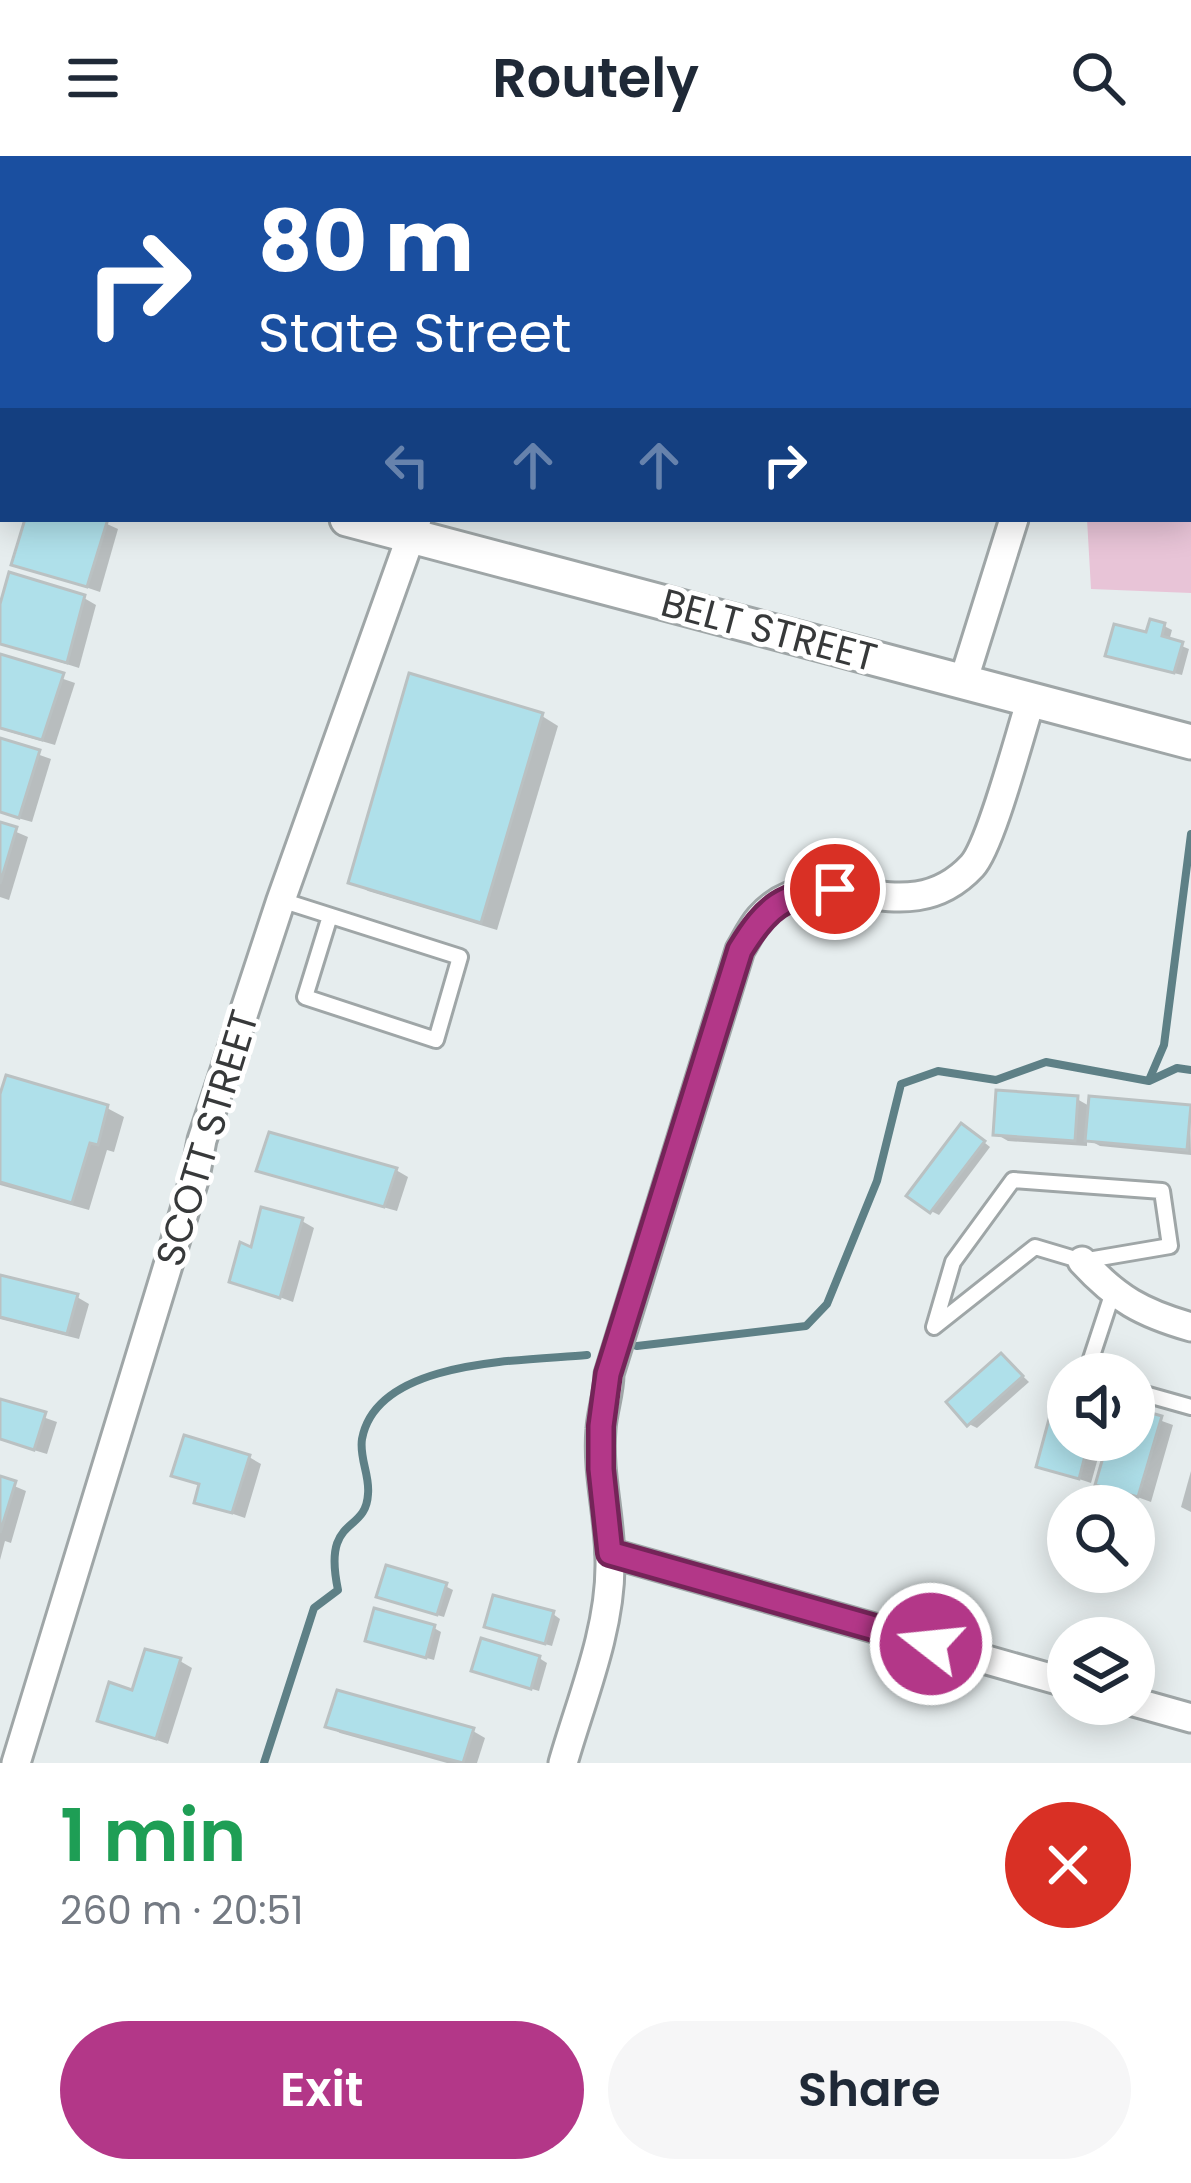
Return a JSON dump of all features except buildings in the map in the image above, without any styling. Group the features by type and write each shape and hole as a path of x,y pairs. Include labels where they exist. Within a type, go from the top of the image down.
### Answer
{"street":[{"name":"BELT STREET","path":"369,522 414,528 1191,742"},
{"path":"963,682 1013,522"},
{"name":"SCOTT STREET","path":"16,1763 195,1177 202,1140 281,900 414,528"},
{"path":"570,1761 605,1615 610,1553 601,1426 608,1374 740,950 760,917 799,892 835,889 916,898 935,895 959,880 982,851 1031,700"},
{"path":"1082,1261 1146,1314 1191,1327"},
{"path":"610,1553 1047,1677"},
{"path":"1155,1708 1191,1718"}],"lane":[{"path":"281,900 460,957 436,1040 304,997 330,916"},
{"path":"1013,1180 1162,1191 1170,1246 1082,1261 1035,1247 934,1328 953,1262 1013,1180"},
{"path":"1093,1353 1114,1292"},
{"path":"1155,1397 1191,1406"}],"shaded area":[{"path":"1087,522 1191,522 1191,593 1091,589"}],"waterway":[{"path":"1149,1080 1164,1045 1191,834"},
{"path":"637,1346 806,1326 827,1304 877,1181 901,1084 938,1071 996,1080 1046,1062 1149,1081 1177,1068 1191,1070"},
{"path":"264,1763 314,1608 338,1590 335,1566 340,1537 365,1507 368,1487 362,1439 373,1412 423,1378 492,1363 587,1355"}],"route":[{"path":"835,889 799,892 782,900 760,917 740,950 608,1374 601,1469 610,1553 931,1644"}]}
